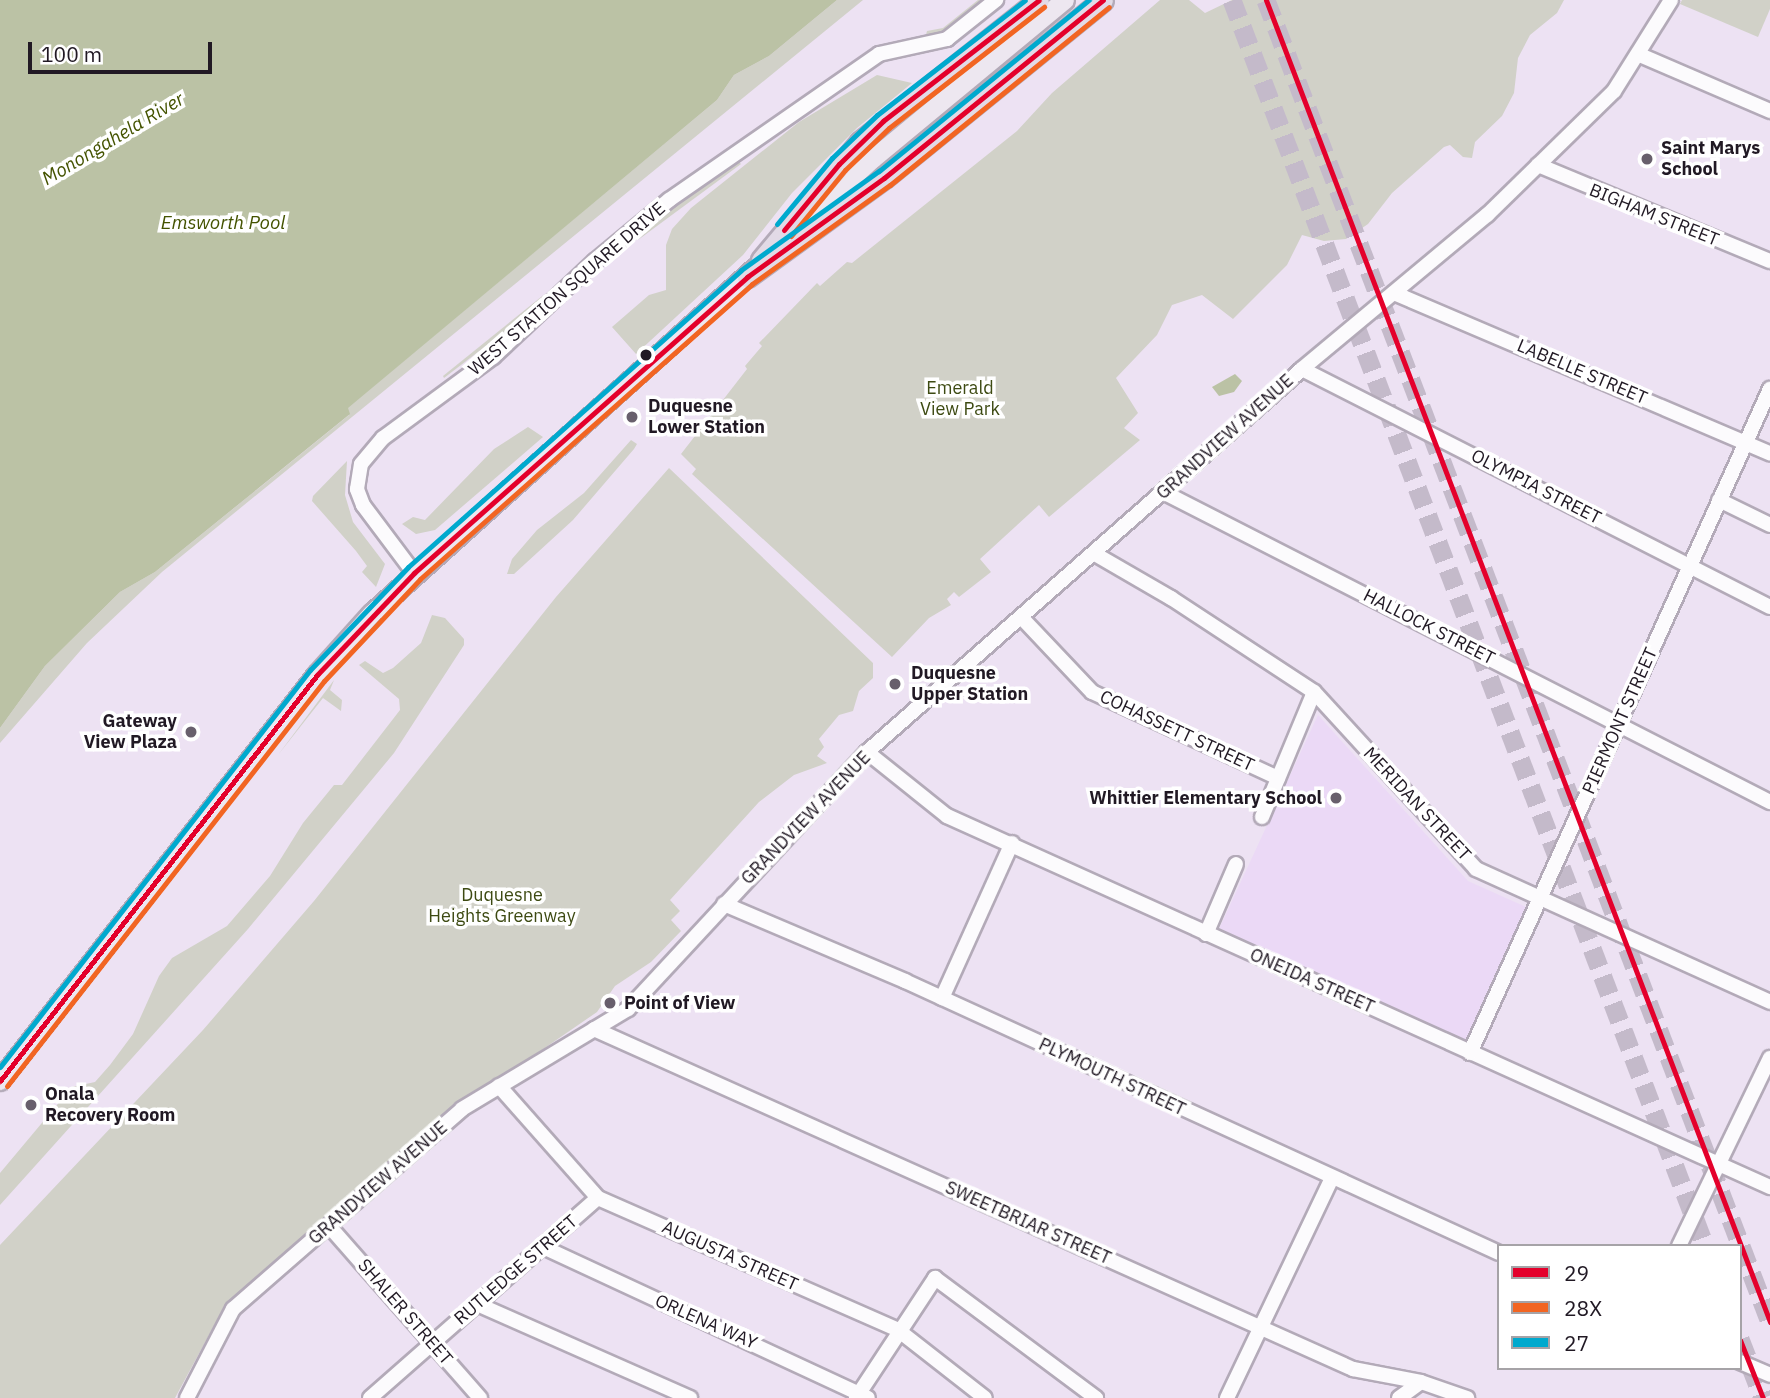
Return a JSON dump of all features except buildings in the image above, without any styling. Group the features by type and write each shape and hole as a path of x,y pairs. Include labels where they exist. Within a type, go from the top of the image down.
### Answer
{"highway":[{"path":"747,277 826,178 883,121 1039,0"},
{"path":"747,277 858,199 1103,0"}],"main road":[{"path":"0,1081 317,675 414,573 747,277 873,159 1065,0"}],"street":[{"name":"WEST STATION SQUARE DRIVE","path":"414,573 363,505 357,489 361,464 383,438 493,357 595,261 669,200 879,54 947,39 996,0"},
{"name":"GRANDVIEW AVENUE","path":"187,1398 233,1309 462,1109 628,1009 867,752 1302,369 1394,293 1538,165 1615,91 1640,55 1671,0"},
{"path":"1640,55 1770,111"},
{"name":"BIGHAM STREET","path":"1538,165 1770,261"},
{"name":"LABELLE STREET","path":"1394,293 1770,453"},
{"name":"OLYMPIA STREET","path":"1302,369 1770,607"},
{"name":"PIERMONT STREET","path":"1469,1053 1770,389"},
{"name":"HALLOCK STREET","path":"1163,492 1770,802"},
{"path":"1719,500 1770,525"},
{"name":"MERIDAN STREET","path":"1095,554 1171,598 1314,692 1476,869 1770,1002"},
{"name":"COHASSETT STREET","path":"1022,618 1092,692 1278,778"},
{"path":"1262,817 1314,692"},
{"name":"ONEIDA STREET","path":"867,752 947,816 1012,843 1206,934 1770,1188"},
{"path":"943,998 1012,843"},
{"path":"1206,934 1236,864"},
{"name":"PLYMOUTH STREET","path":"724,904 943,998 1497,1252"},
{"name":"SWEETBRIAR STREET","path":"594,1029 1353,1369 1421,1382 1467,1398"},
{"path":"1680,1244 1716,1164 1770,1058"},
{"name":"AUGUSTA STREET","path":"499,1086 598,1198 898,1330 985,1398"},
{"path":"1227,1398 1332,1178"},
{"name":"RUTLEDGE STREET","path":"370,1398 598,1198"},
{"name":"SHALER STREET","path":"329,1226 480,1398"},
{"name":"ORLENA WAY","path":"543,1247 861,1396"},
{"path":"861,1396 898,1330 935,1278 1096,1398"},
{"path":"477,1304 690,1398"},
{"path":"1742,1363 1770,1375"},
{"path":"1399,1398 1421,1382"},
{"path":"1418,1398 1421,1382"}],"shaded area":[{"name":"Whittier Elementary School","path":"1318,715 1468,881 1526,907 1468,1041 1219,929"}],"green space":[{"path":"837,0 863,0 162,572 87,643 0,743 0,728 45,666 120,592 155,572 349,415 347,408 717,100 734,75 769,56"},
{"path":"978,0 984,0 948,30 925,38 927,31 943,28"},
{"name":"Emerald View Park","path":"1160,0 1189,0 1205,13 1232,0 1564,0 1557,13 1530,35 1518,58 1514,93 1502,116 1475,142 1472,158 1463,157 1450,145 1444,147 1392,193 1368,224 1346,239 1324,241 1302,235 1287,265 1233,319 1202,295 1172,305 1157,335 1116,378 1138,413 1124,428 1140,440 1049,517 1039,505 980,559 991,572 959,597 954,592 947,599 951,605 929,618 892,657 692,474 696,469 681,454 747,369 745,366 762,346 759,343 817,283 820,286 847,262 852,263 1017,131 1052,93"},
{"path":"1682,0 1770,0 1770,9 1758,37 1680,4"},
{"path":"877,75 912,83 857,128 792,193 743,255 636,354 612,327 649,295 666,290 666,245 672,229 691,208 799,122"},
{"path":"738,161 741,164 638,240 664,213"},
{"path":"546,293 521,319 444,378 443,376"},
{"path":"528,427 543,437 435,530 416,534 402,524 413,517 425,520 494,449"},
{"path":"631,440 637,444 634,449 573,520 514,574 507,574 512,559 537,530 584,493"},
{"path":"347,461 345,495 353,522 385,564 376,587 362,572 367,566 356,551 312,501 313,496"},
{"name":"Duquesne Heights Greenway","path":"669,468 873,663 873,678 859,691 853,711 839,715 819,739 824,747 817,756 827,763 794,775 759,802 670,900 680,911 671,920 681,931 651,962 615,986 597,1012 449,1114 216,1322 175,1398 0,1398 0,1245 203,1030 314,901 556,597"},
{"path":"432,615 445,618 464,639 464,645 394,753 248,929 0,1205 0,1173 72,1087 95,1082 110,1065 133,1034 159,976 172,958 227,926 270,876 303,823 334,785 342,785 400,710 399,699 359,665 365,661 383,673 393,668 421,643"},
{"path":"334,680 330,690 342,700 341,711 323,698 278,755"}],"water":[{"name":"Emsworth Pool","path":"0,0 837,0 769,56 734,75 717,100 348,408 350,414 155,572 120,592 45,666 0,728"},
{"path":"1235,374 1242,381 1234,392 1219,396 1212,387"}],"tunnel":[{"path":"1232,0 1704,1244"},
{"path":"1266,0 1740,1244"},
{"path":"1742,1249 1770,1322"},
{"path":"1742,1344 1763,1398"}],"transit line":[{"name":"27","path":"777,224 832,158 877,115 1025,0"},
{"name":"29","path":"784,230 839,164 883,121 1039,0"},
{"name":"27","path":"0,1067 310,670 408,567 741,270 879,171 1089,0"},
{"name":"29","path":"0,1081 317,675 414,573 747,277 884,178 1103,0"},
{"name":"29","path":"1266,0 1740,1244"},
{"name":"28X","path":"791,236 845,170 889,128 1044,7"},
{"name":"28X","path":"7,1086 324,681 420,579 752,284 890,185 1109,7"},
{"name":"29","path":"1742,1249 1770,1322"},
{"name":"29","path":"1742,1345 1763,1398"}],"place":[{"name":"Saint Marys School","path":"1647,159"},
{"name":"Duquesne Lower Station","path":"632,417"},
{"name":"Duquesne Upper Station","path":"895,684"},
{"name":"Gateway View Plaza","path":"191,732"},
{"name":"Whittier Elementary School","path":"1336,798"},
{"name":"Point of View","path":"610,1003"},
{"name":"Onala Recovery Room","path":"31,1105"}],"water label":[{"name":"Monongahela River","path":"113,139"}]}
